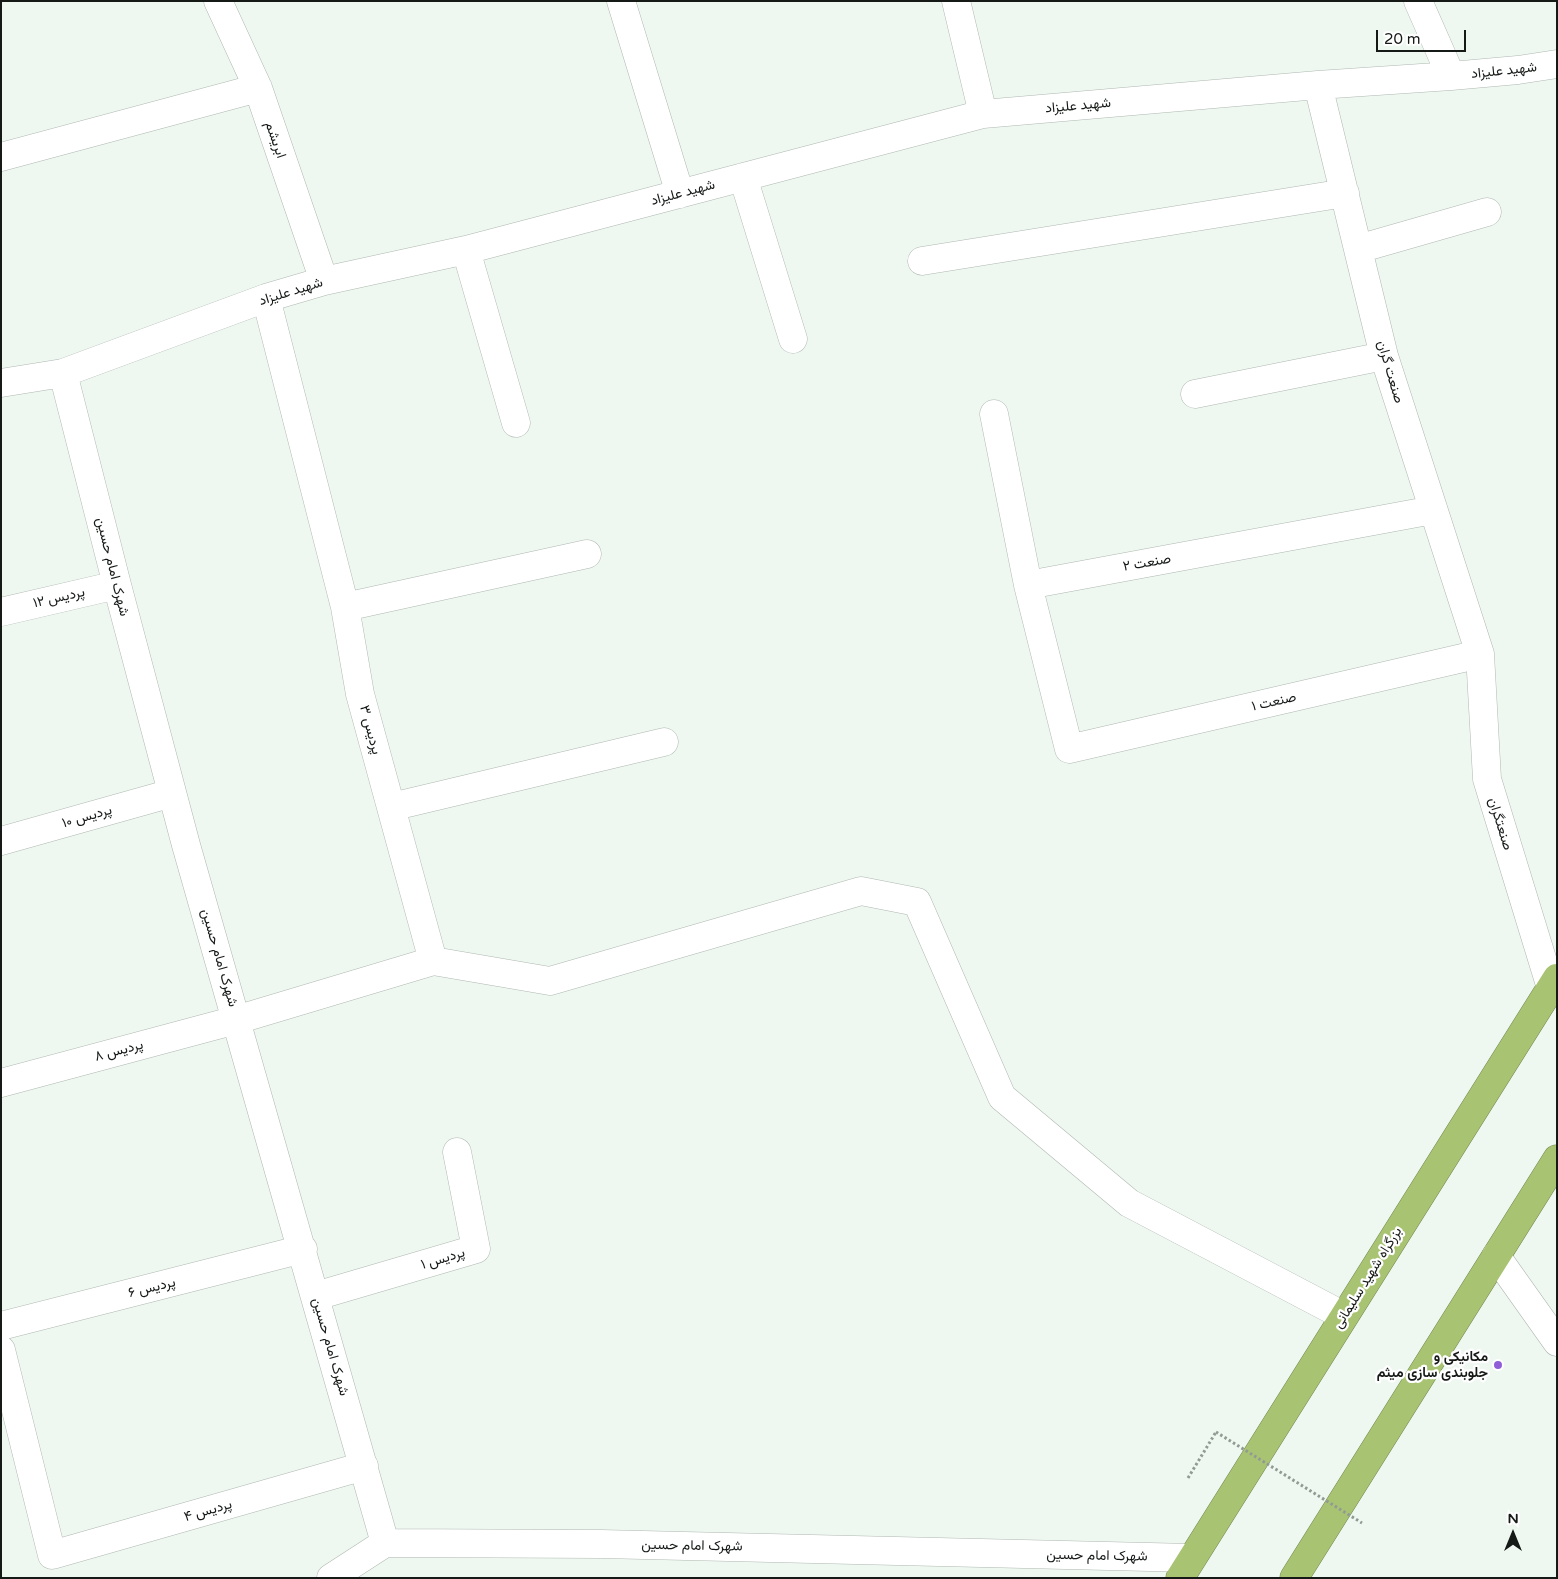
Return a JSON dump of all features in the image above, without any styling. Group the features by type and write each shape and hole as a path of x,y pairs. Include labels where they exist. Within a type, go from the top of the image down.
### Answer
{"highway":[{"name":"بزرگراه شهید سلیمانی","path":"1186,1568 1554,983"},
{"path":"1294,1578 1557,1159"}],"street":[{"name":"ابریشم","path":"218,1 258,88 324,281"},
{"path":"621,1 680,194"},
{"path":"956,1 982,114"},
{"path":"1418,1 1451,76"},
{"name":"شهید علیزاد","path":"1,383 64,373 266,298 324,281 466,250 982,114 1318,85 1451,76 1518,70 1557,64"},
{"name":"صنعت گران","path":"1318,85 1384,356 1480,654"},
{"path":"1,157 258,88"},
{"path":"743,177 793,339"},
{"path":"922,261 1345,193"},
{"path":"1358,249 1487,212"},
{"path":"466,250 516,423"},
{"name":"پردیس ۳","path":"266,298 345,607 360,694 433,961"},
{"path":"1195,394 1384,356"},
{"name":"شهرک امام حسین","path":"64,373 116,585 172,793 385,1543 601,1544 1186,1568"},
{"path":"994,414 1028,585"},
{"name":"صنعت ۲","path":"1028,585 1433,510"},
{"path":"345,607 587,554"},
{"name":"پردیس ۱۲","path":"1,612 116,585"},
{"name":"صنعت ۱","path":"1028,585 1069,749 1480,654"},
{"name":"صنعتگران","path":"1480,654 1487,778 1554,983"},
{"path":"391,807 664,742"},
{"name":"پردیس ۱۰","path":"1,841 172,793"},
{"path":"236,1020 433,961 550,982 860,891 917,902 1002,1096 1129,1202 1344,1316"},
{"name":"پردیس ۸","path":"1,1083 236,1020"},
{"name":"پردیس ۱","path":"316,1296 476,1249 457,1152"},
{"name":"پردیس ۶","path":"1,1326 302,1249"},
{"path":"1496,1256 1557,1342"},
{"name":"پردیس ۴","path":"1,1350 52,1555 364,1466"},
{"path":"331,1578 385,1543"}],"path":[{"path":"1188,1478 1216,1432 1362,1523"}],"place":[{"name":"مکانیکی و جلوبندی سازی میثم","path":"1498,1365"}]}
